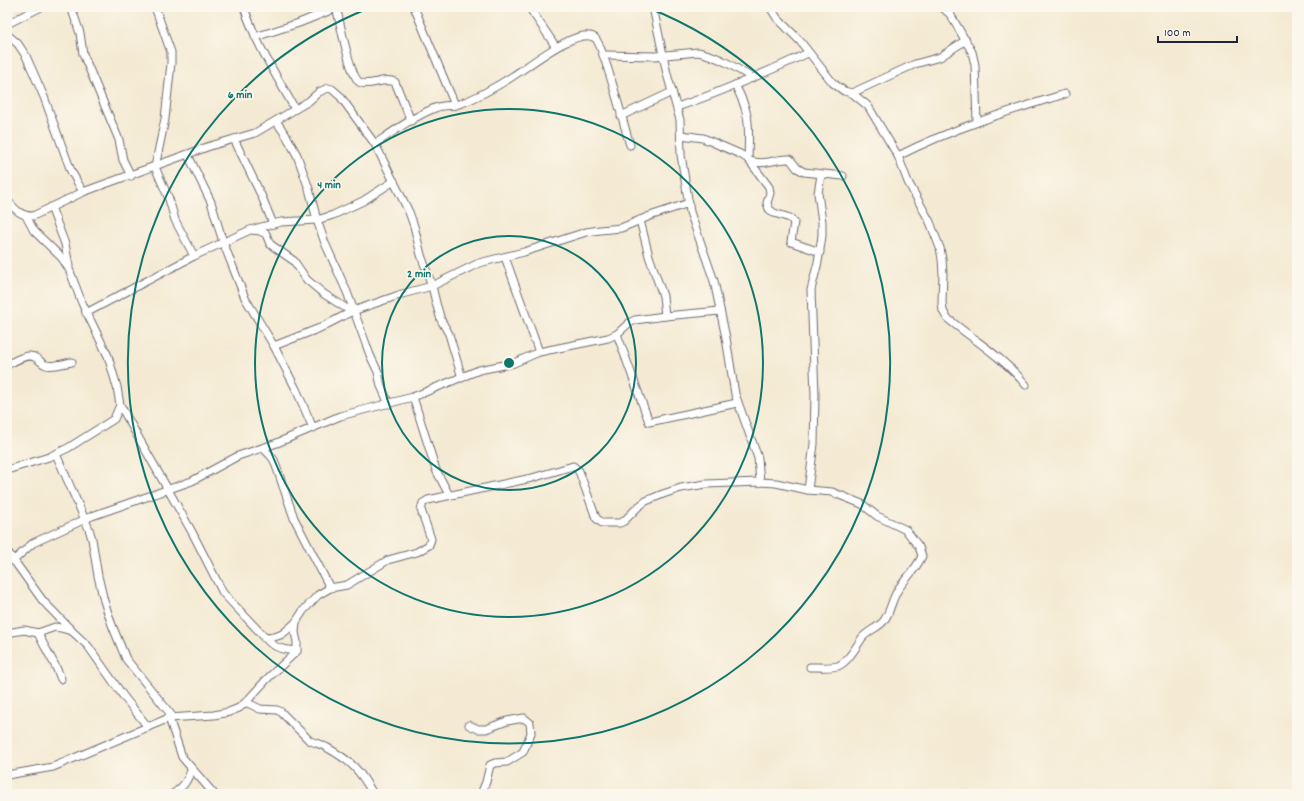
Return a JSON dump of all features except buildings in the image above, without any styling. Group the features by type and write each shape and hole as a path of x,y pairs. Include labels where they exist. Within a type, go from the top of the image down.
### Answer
{"street":[{"path":"7,24 41,7"},
{"path":"71,7 80,33 83,54 119,140 123,160 131,176"},
{"path":"155,7 168,44 171,63 165,119 156,167 169,199 175,220 194,256"},
{"path":"244,7 255,37 295,109"},
{"path":"414,7 455,105"},
{"path":"529,7 556,48"},
{"path":"653,7 667,74 680,120 681,155 689,203 695,229 714,281 737,403 758,458 760,482"},
{"path":"770,7 778,18 800,41 833,83 844,91 852,93 868,106 898,156 908,182 930,222 940,248 943,274 942,302 943,311 947,318 1005,362 1026,385"},
{"path":"942,7 950,14 972,52 975,65 977,122"},
{"path":"255,37 299,23 336,8 356,79 359,83 364,84 391,80 395,82 411,121"},
{"path":"375,144 434,108 455,105 474,97 511,78 556,48 579,36 587,35 594,37 597,40 603,55 630,145"},
{"path":"7,38 13,38 26,56 44,96 71,171 83,192"},
{"path":"852,93 915,64 940,57 966,40"},
{"path":"603,55 664,56 691,52 705,53 728,63 752,78"},
{"path":"677,107 752,78 808,53"},
{"path":"735,85 746,109 748,119 749,160"},
{"path":"26,216 33,216 83,192 255,132 309,101 319,92 328,88 332,89 340,96 375,144 409,212 436,303 450,338 462,378"},
{"path":"621,116 672,92"},
{"path":"898,156 977,122 1065,94"},
{"path":"276,121 297,155 325,243 347,292 352,312 378,372 381,386 389,404"},
{"path":"681,135 703,138 740,154 749,160 770,186 770,193 767,203 769,209 774,213 790,218 794,222 791,242 820,252"},
{"path":"234,139 262,197 273,224"},
{"path":"188,155 211,202 223,242 245,298 274,346 296,389 313,428"},
{"path":"749,160 761,163 780,159 790,159 800,170 810,174 843,176"},
{"path":"808,490 814,444 816,396 811,290 820,252 822,222 818,193 821,175"},
{"path":"86,313 194,256 250,230 273,224 317,220 333,215 394,182"},
{"path":"7,200 16,210 26,216 34,231 62,258 69,269 86,313 108,356 117,387 120,405 192,532 223,594 264,638 276,647 297,651"},
{"path":"274,346 320,328 352,312 402,294 432,286 474,265 586,232 621,228 689,203"},
{"path":"51,207 65,244 69,269"},
{"path":"640,220 649,256 663,296 665,316"},
{"path":"250,230 260,231 266,234 270,244 294,261 307,280 324,294 352,312"},
{"path":"505,257 539,352"},
{"path":"13,561 33,543 99,513 192,481 238,456 263,448 352,412 413,397 479,370 514,363 539,352 598,341 617,334 629,323 635,320 720,311"},
{"path":"617,334 649,422 737,403"},
{"path":"7,365 23,357 32,355 45,365 72,362"},
{"path":"413,397 436,470 449,495"},
{"path":"7,470 56,454 68,448 114,419 120,405"},
{"path":"263,448 274,460 294,518 330,588"},
{"path":"56,454 92,539 104,601 112,626 126,659 171,718 182,757 214,794"},
{"path":"264,638 278,637 282,635 296,622 310,601 330,588 347,585 388,560 426,548 431,542 431,539 421,510 421,506 425,501 532,478 573,466 579,471 598,520 602,523 624,521 646,501 681,488 706,484 760,482 776,483 808,490 832,492 862,504 877,516 906,530 919,547 922,556 898,589 886,619 867,633 850,655 838,666 810,667"},
{"path":"7,551 43,601 88,646 124,697 148,727"},
{"path":"7,775 53,767 171,718 214,716 238,708 246,702 267,679 297,651 295,632 296,622"},
{"path":"7,632 24,630 38,633 56,627 73,632"},
{"path":"38,633 43,645 57,668 60,679"},
{"path":"246,702 260,709 277,710 281,712 313,743 326,747 351,764 365,779 373,794"},
{"path":"469,725 478,729 486,728 507,721 524,718 528,721 531,727 531,733 523,752 507,762 490,765 486,782 481,794"},
{"path":"173,794 187,781 191,769"}]}
